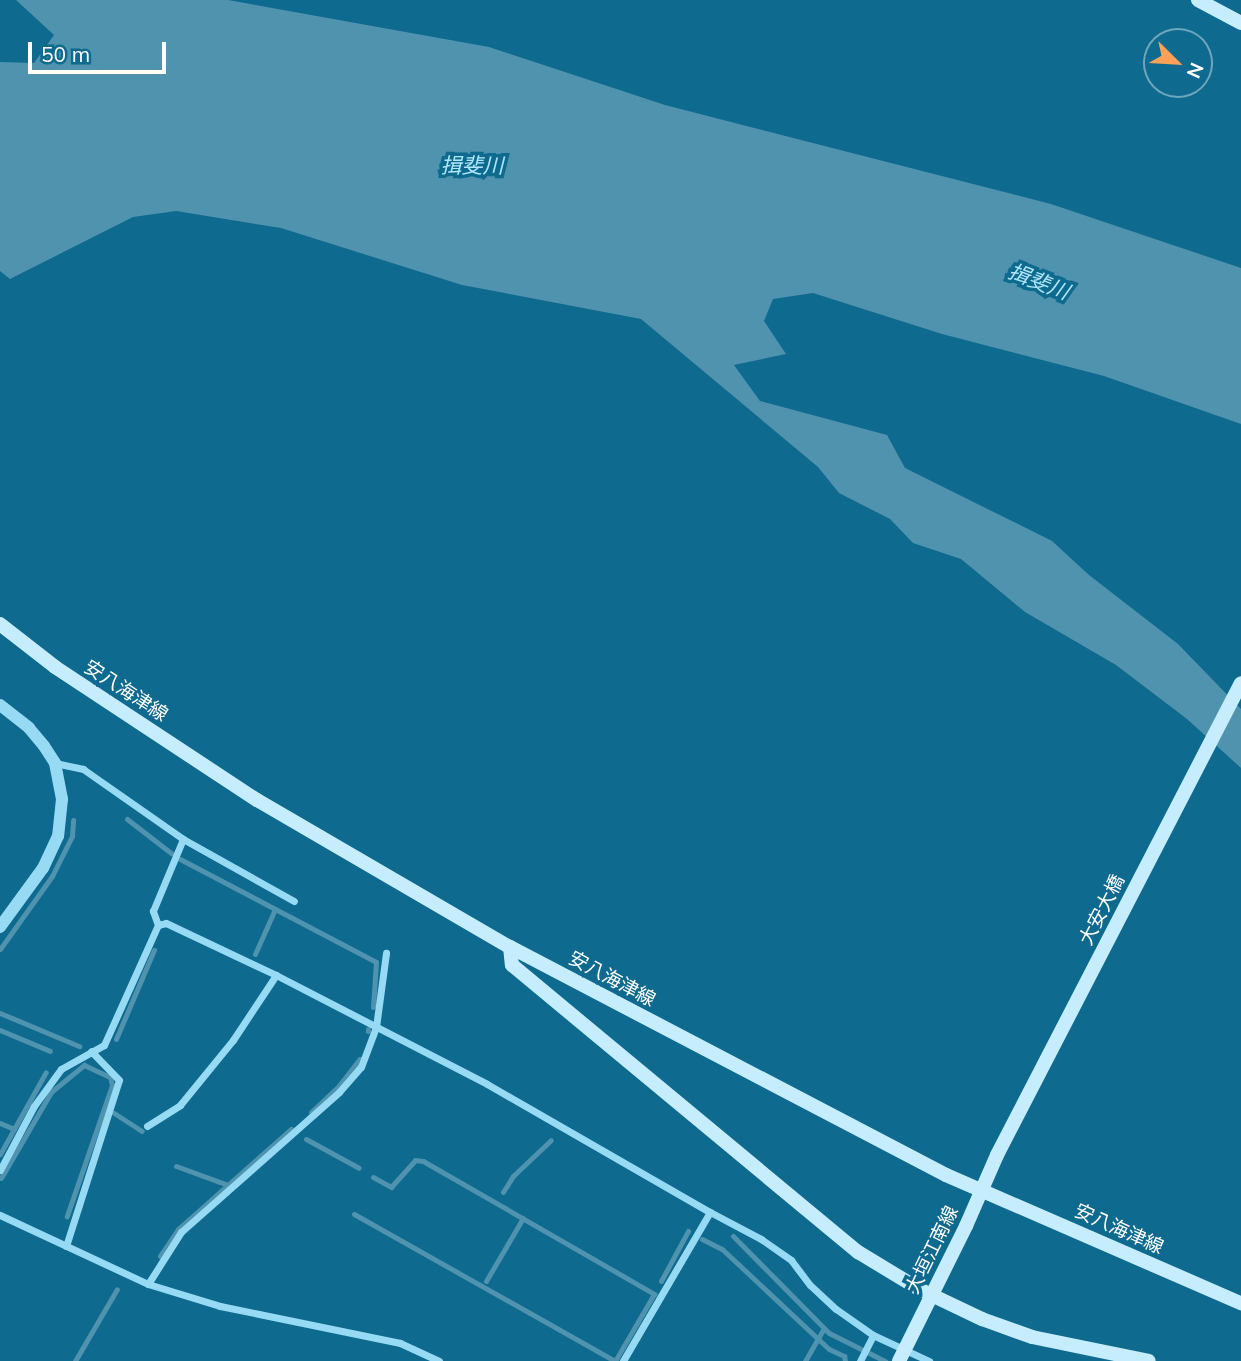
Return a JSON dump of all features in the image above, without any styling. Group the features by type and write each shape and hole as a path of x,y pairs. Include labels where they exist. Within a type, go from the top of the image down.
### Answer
{"main road":[{"path":"1198,0 1241,23"},
{"name":"安八海津線","path":"0,624 55,667 257,800 510,947 946,1175 1241,1303"},
{"name":"大安大橋","path":"997,1155 1241,683"},
{"path":"510,947 512,965 779,1190 867,1258 946,1303 982,1320 1032,1337 1149,1361"},
{"name":"大垣江南線","path":"899,1361 983,1191 997,1155"}],"street":[{"path":"0,705 29,728 55,763 62,799 58,836 43,868 0,927"},
{"path":"55,763 83,769 183,839 294,901"},
{"path":"0,1170 34,1106 61,1069 104,1045 158,925 153,911 183,839"},
{"path":"158,925 166,923 276,975 487,1084 761,1239 791,1260 810,1285 836,1309 873,1335 929,1361"},
{"path":"148,1284 181,1232 339,1093 361,1067 376,1027 386,953"},
{"path":"147,1126 180,1105 233,1040 276,975"},
{"path":"66,1246 119,1080 91,1051"},
{"path":"622,1361 710,1212"},
{"path":"0,1215 148,1284 220,1306 400,1343 439,1361"},
{"path":"860,1361 873,1335"}],"water":[{"name":"揖斐川","path":"16,0 228,0 489,47 665,105 1051,204 1241,268 1241,424 1104,376 942,334 813,293 773,299 764,321 786,354 734,365 760,401 887,435 905,468 1052,541 1089,575 1178,644 1241,709 1241,768 1187,719 1116,665 1025,612 961,559 913,543 890,519 839,493 818,467 641,319 462,285 281,228 176,211 133,217 10,279 0,271 0,62 34,63 54,35"}],"waterway":[{"path":"127,819 171,853"},
{"path":"0,949 52,876 72,836 73,820"},
{"path":"180,859 376,962 373,1007"},
{"path":"255,954 275,909"},
{"path":"116,1039 154,950"},
{"path":"0,1013 79,1046"},
{"path":"0,1030 50,1051"},
{"path":"311,1112 337,1088 360,1059"},
{"path":"1,1178 51,1092 84,1065 110,1077 112,1085 67,1216"},
{"path":"14,1129 46,1072"},
{"path":"114,1113 142,1131"},
{"path":"0,1123 14,1129 0,1154"},
{"path":"160,1256 178,1229 291,1129"},
{"path":"306,1139 359,1168"},
{"path":"503,1192 513,1176 551,1140"},
{"path":"373,1177 391,1187 415,1160 423,1161 654,1294 615,1361"},
{"path":"176,1166 228,1185"},
{"path":"354,1214 615,1361"},
{"path":"486,1281 523,1218"},
{"path":"661,1281 688,1231"},
{"path":"733,1236 829,1333 885,1361"},
{"path":"702,1239 722,1249 829,1349 844,1356 845,1361"},
{"path":"75,1361 117,1289"},
{"path":"805,1361 824,1328"}]}
